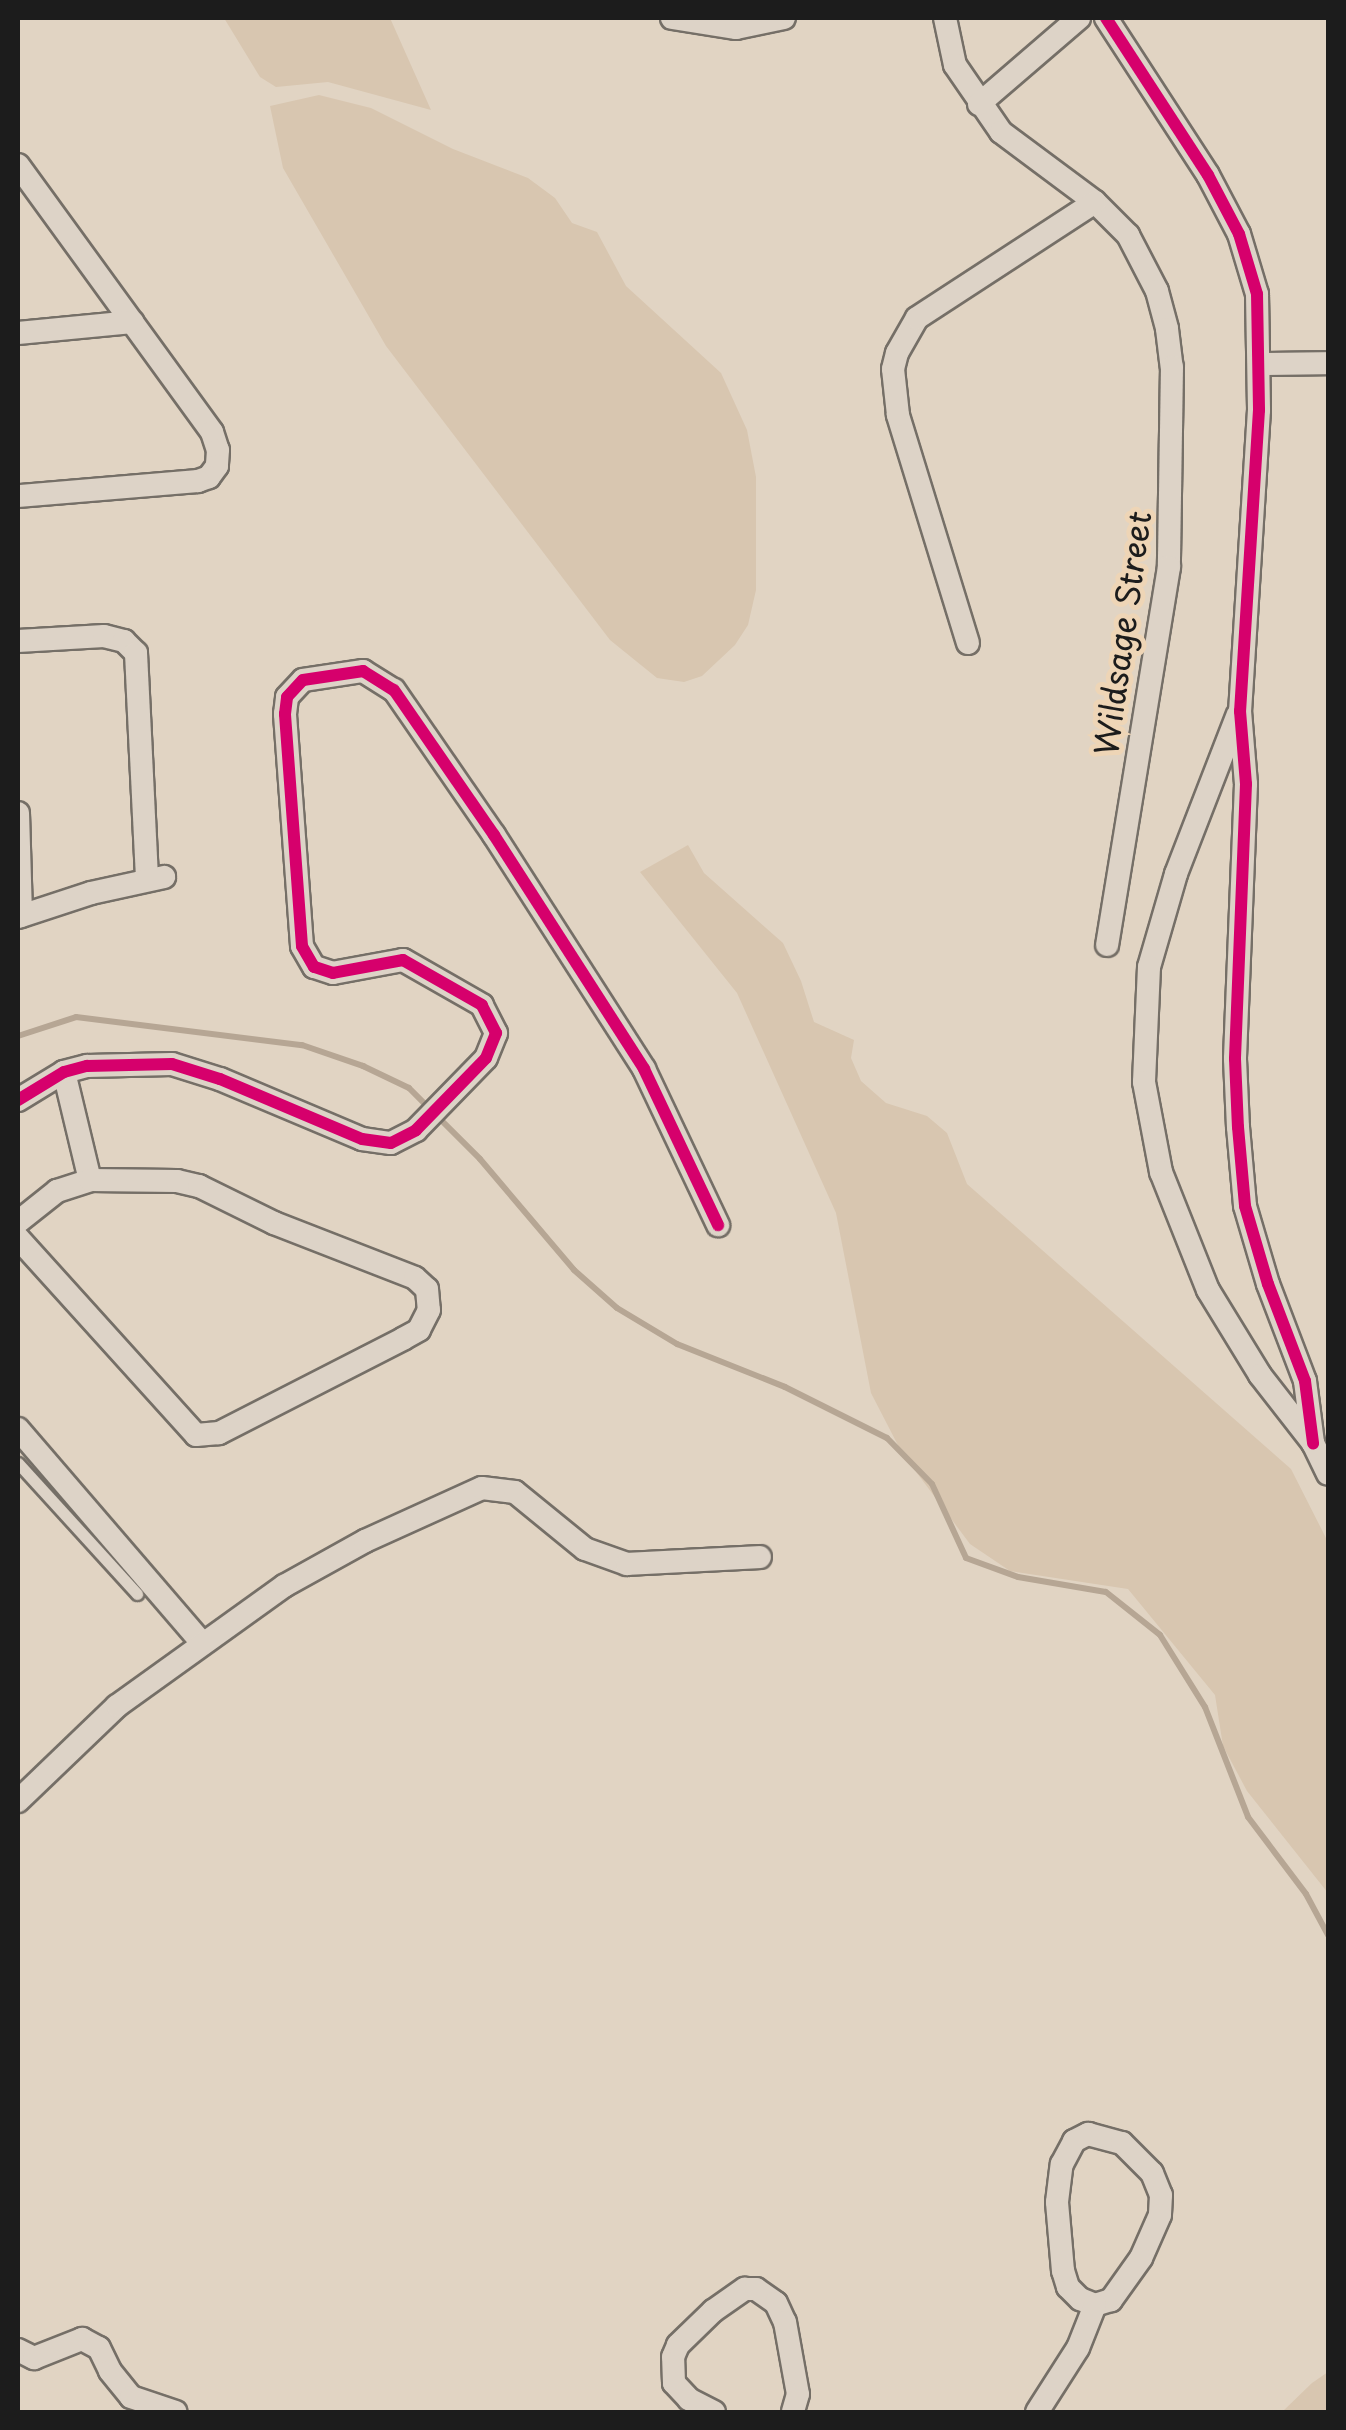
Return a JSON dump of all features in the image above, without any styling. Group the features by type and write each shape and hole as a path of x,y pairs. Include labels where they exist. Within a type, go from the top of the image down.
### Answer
{"street":[{"path":"672,18 736,28 784,18"},
{"name":"Wildsage Street","path":"945,18 956,65 1001,132 1095,202 1128,235 1157,291 1172,367 1169,568 1107,946"},
{"path":"979,104 1079,18"},
{"path":"1106,18 1208,174 1240,234 1257,294 1259,364 1240,711 1246,784 1234,1059 1246,1206 1268,1284 1305,1381 1313,1443"},
{"path":"18,165 212,432 218,450 217,466 209,477 198,481 18,496"},
{"path":"968,643 898,415 896,353 917,318 1095,202"},
{"path":"18,333 132,322"},
{"path":"1259,364 1328,363"},
{"path":"18,641 104,636 124,641 136,653 155,879 19,916 18,813"},
{"path":"18,1100 64,1072 113,1062 172,1064 220,1078 378,1144 416,1130 454,1096 493,1047 494,1024 482,1005 403,960 333,973 306,958 284,714 287,697 302,680 363,672 394,690 494,835 644,1069 718,1226"},
{"path":"1240,711 1176,874 1148,967 1144,1082 1161,1172 1208,1290 1260,1376 1313,1443 1328,1474"},
{"path":"64,1072 90,1180"},
{"path":"18,1222 57,1191 90,1180 176,1181 218,1193 274,1223 415,1278 430,1299 425,1321 404,1339 219,1433 196,1435 18,1238"},
{"path":"18,1429 202,1642"},
{"path":"18,1801 117,1706 202,1642 333,1557 482,1488 515,1492 585,1548 626,1564 760,1557"},
{"path":"1088,2134 1122,2143 1152,2172 1162,2195 1160,2214 1141,2258 1111,2300 1095,2304 1080,2299 1068,2286 1057,2202 1062,2164 1074,2141 1088,2134"},
{"path":"714,2412 689,2399 674,2383 673,2357 703,2320 745,2290 766,2294 785,2322 798,2394 793,2412"},
{"path":"1037,2412 1078,2348 1095,2304"},
{"path":"18,2350 34,2358 82,2339 99,2348 110,2372 131,2397 176,2412"}],"lane":[{"path":"18,1463 137,1594"}],"shaded area":[{"path":"224,18 390,18 431,110 328,82 276,87 260,77"},
{"path":"319,95 371,108 453,149 528,178 555,198 572,223 597,232 626,286 721,373 747,430 756,477 756,590 748,625 735,645 702,676 684,682 657,678 610,640 386,346 283,168 270,106"},
{"path":"688,845 704,873 783,943 814,1022 854,1040 851,1058 861,1081 886,1103 927,1116 947,1133 967,1184 1291,1469 1328,1542 1328,1893 1247,1791 1223,1746 1215,1695 1128,1589 1010,1571 970,1544 902,1453 871,1393 836,1213 737,993 640,872"},
{"path":"1328,2372 1328,2412 1282,2412 1312,2383"}],"waterway":[{"path":"18,1036 76,1017 302,1045 363,1066 409,1088 429,1108"},
{"path":"438,1117 480,1159 574,1270 617,1308 677,1344 785,1387 887,1438 932,1484 966,1558 1018,1577 1106,1592 1160,1635 1205,1707 1248,1817 1306,1894 1328,1935"}],"cycle path":[{"path":"1106,18 1208,175 1239,234 1257,294 1259,410 1240,711 1246,784 1235,1059 1238,1127 1245,1206 1268,1284 1305,1381 1313,1443"},
{"path":"18,1100 64,1072 87,1066 172,1064 220,1079 362,1139 391,1143 416,1130 486,1058 496,1033 482,1005 403,960 333,973 314,967 302,946 285,714 287,697 303,680 363,671 394,690 494,835 644,1069 718,1225"}]}
